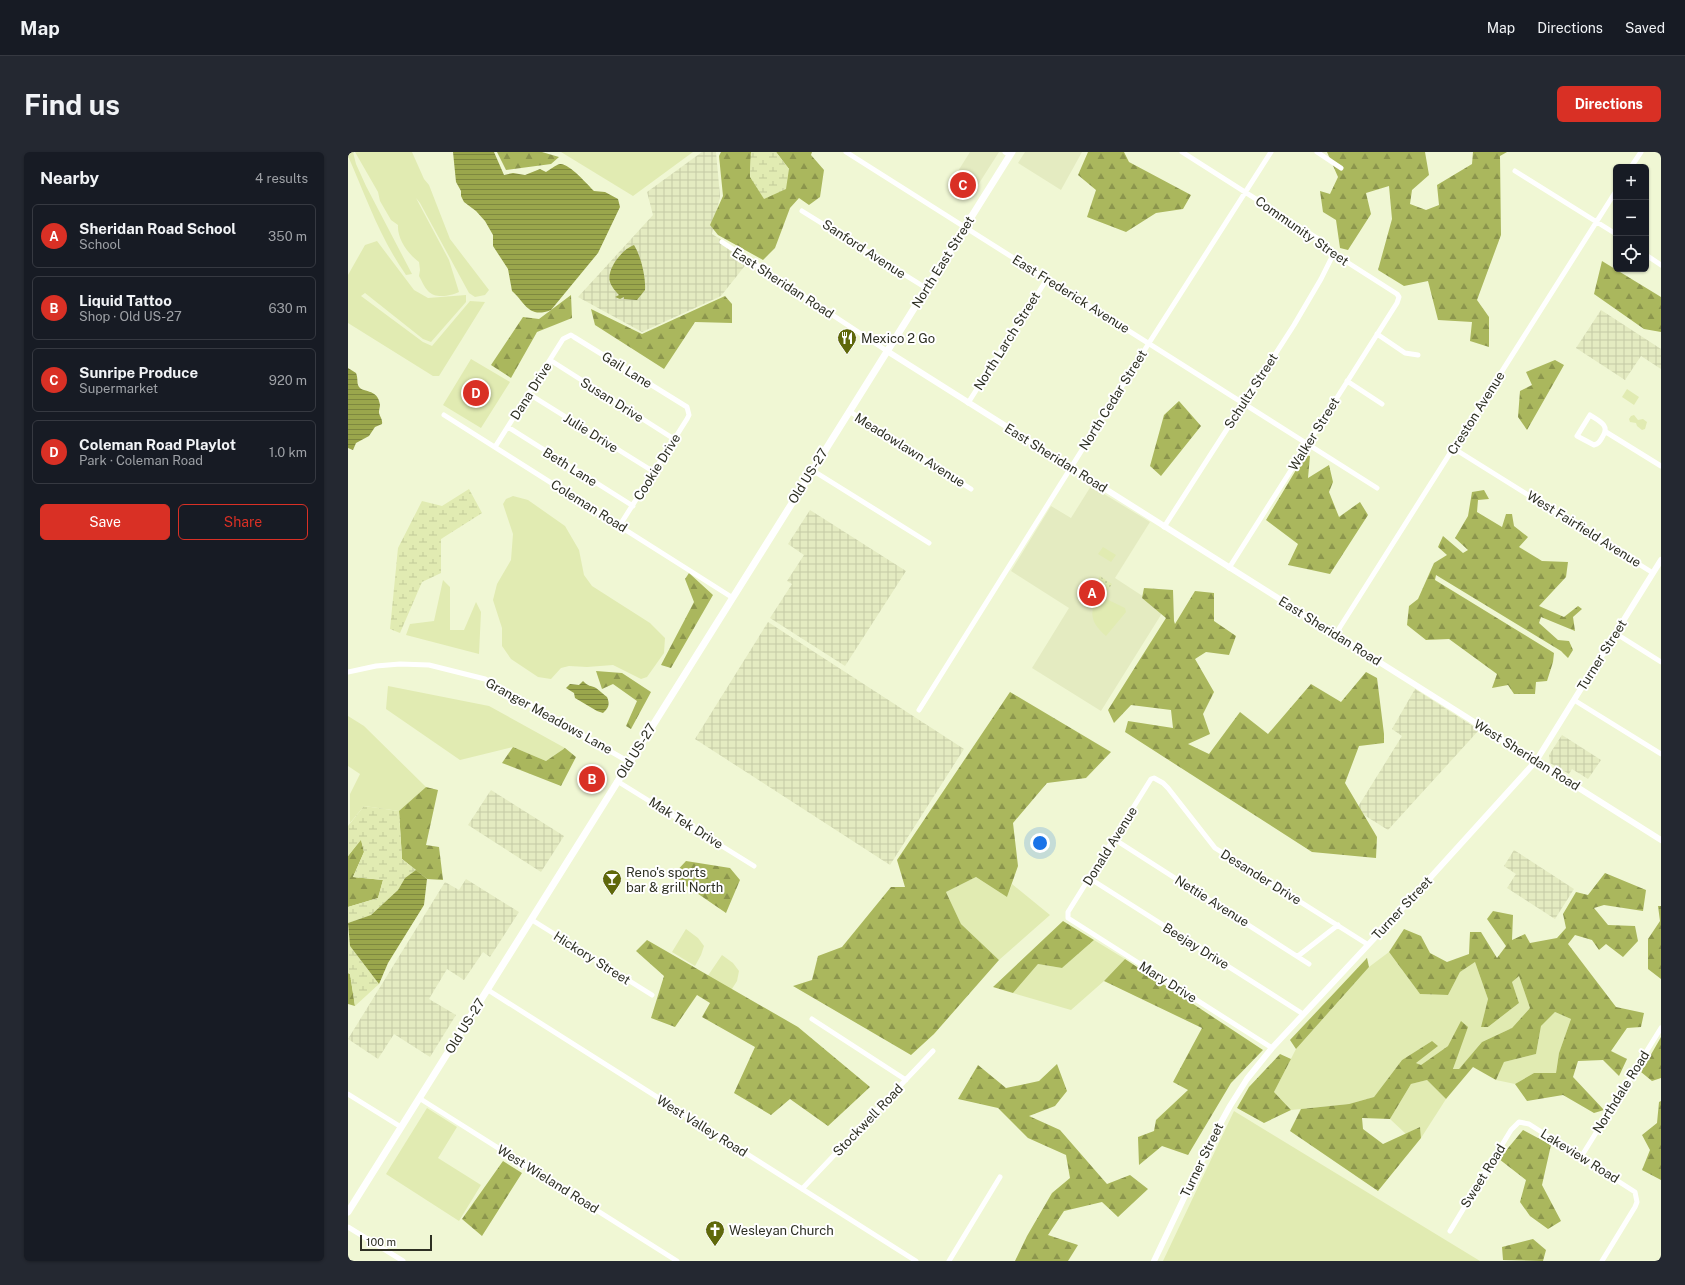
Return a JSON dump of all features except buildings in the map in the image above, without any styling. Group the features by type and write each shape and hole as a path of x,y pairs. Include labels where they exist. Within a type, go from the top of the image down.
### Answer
{"main road":[{"name":"North East Street","path":"887,351 1009,153"},
{"name":"Old US-27","path":"348,1212 887,351"}],"street":[{"name":"East Frederick Avenue","path":"846,152 1377,488"},
{"name":"Community Street","path":"1182,152 1317,238 1334,253 1397,294 1398,300"},
{"name":"North Cedar Street","path":"919,710 1271,152"},
{"path":"1317,152 1342,168"},
{"path":"1633,164 1641,152"},
{"path":"1515,170 1613,232"},
{"name":"Creston Avenue","path":"1336,635 1613,196"},
{"name":"Sanford Avenue","path":"802,211 926,288"},
{"name":"East Sheridan Road","path":"722,242 968,403 1392,671"},
{"name":"Schultz Street","path":"1164,527 1294,325 1321,279 1334,253"},
{"path":"1649,257 1661,265"},
{"name":"North Larch Street","path":"968,403 1046,279"},
{"name":"Walker Street","path":"1229,568 1398,300"},
{"path":"1377,334 1406,352 1418,355"},
{"name":"Dana Drive","path":"495,447 563,339 568,336"},
{"name":"Gail Lane","path":"568,336 574,336 687,407"},
{"name":"Susan Drive","path":"550,360 674,439"},
{"path":"1347,382 1382,404"},
{"name":"Julie Drive","path":"529,394 654,472"},
{"name":"Cookie Drive","path":"620,525 689,415 687,407"},
{"name":"Meadowlawn Avenue","path":"849,411 971,488"},
{"name":"Coleman Road","path":"444,415 620,525 733,598"},
{"path":"1590,415 1604,424 1606,427 1606,432 1599,443 1594,445 1577,436 1590,415"},
{"name":"Beth Lane","path":"508,427 633,506"},
{"path":"1606,432 1661,466"},
{"name":"West Fairfield Avenue","path":"1453,448 1653,573"},
{"path":"812,470 929,543"},
{"name":"Turner Street","path":"1154,1261 1213,1137 1247,1079 1272,1048 1367,944 1424,885 1536,761 1661,560"},
{"path":"1615,633 1661,662"},
{"name":"Granger Meadows Lane","path":"348,672 394,664 430,665 486,679 629,762"},
{"name":"West Sheridan Road","path":"1392,671 1661,840"},
{"path":"1574,700 1661,754"},
{"name":"Desander Drive","path":"1154,778 1163,782 1215,848 1367,944"},
{"name":"Donald Avenue","path":"1067,915 1151,779 1154,778"},
{"name":"Mak Tek Drive","path":"617,781 754,866"},
{"name":"Nettie Avenue","path":"1114,839 1309,964"},
{"name":"Beejay Drive","path":"1089,878 1303,1014"},
{"name":"Mary Drive","path":"1067,915 1070,920 1272,1048"},
{"name":"Hickory Street","path":"532,920 652,995"},
{"path":"1298,956 1338,926"},
{"name":"West Valley Road","path":"488,990 916,1261"},
{"path":"812,1019 906,1080"},
{"name":"Northdale Road","path":"1581,1157 1661,1028"},
{"name":"Stockwell Road","path":"802,1189 933,1050"},
{"path":"348,1094 401,1127"},
{"name":"West Wieland Road","path":"419,1098 677,1261"},
{"name":"Lakeview Road","path":"1519,1122 1529,1124 1631,1188 1635,1192 1637,1196 1635,1207 1602,1261"},
{"name":"Sweet Road","path":"1450,1231 1511,1130 1519,1122"},
{"path":"949,1261 1000,1178"},
{"path":"348,1227 402,1261"}],"shaded area":[{"path":"453,152 494,152 504,175 513,173 525,175 540,169 546,172 554,166 560,164 564,165 578,175 594,191 605,192 618,199 620,207 598,253 551,310 543,312 532,311 512,291 508,269 493,246 493,235 485,221 476,211 464,202 461,196 461,191 456,182"},
{"path":"702,152 716,152 720,196 712,234 751,258 721,296 642,332 578,297 653,215 647,192"},
{"path":"970,152 999,152 969,199 948,187"},
{"path":"1025,152 1082,152 1061,190 1018,163"},
{"path":"634,245 639,255 645,279 645,290 637,300 624,299 624,297 620,299 615,297 619,295 611,284 609,277 610,272 620,255 629,247"},
{"path":"1601,310 1661,349 1661,369 1641,356 1625,380 1576,348"},
{"path":"348,368 356,373 360,388 373,393 379,399 379,413 382,422 382,424 375,427 369,436 356,443 353,450 348,448"},
{"path":"1091,486 1150,522 1115,578 1164,610 1101,711 1032,668 1069,608 1011,571 1051,506 1071,518"},
{"path":"810,510 906,571 845,666 770,618 792,584 787,581 804,555 788,544"},
{"path":"768,622 964,749 890,865 695,739"},
{"path":"583,681 596,688 607,697 608,706 603,713 575,698 574,693 566,688 570,684 579,685"},
{"path":"1415,689 1479,730 1388,830 1356,810 1402,736 1392,729"},
{"path":"1562,735 1601,760 1588,779 1572,769 1569,774 1550,763 1549,755"},
{"path":"491,790 564,836 541,872 468,825"},
{"path":"1514,850 1574,889 1555,919 1507,888 1516,874 1504,866"},
{"path":"416,870 427,879 424,905 388,963 379,984 350,946 348,923 371,915 398,890 405,878"},
{"path":"466,879 519,912 490,957 483,952 464,980 447,969 429,999 456,1015 430,1057 394,1034 378,1059 348,1039 445,882 459,890"}],"green space":[{"path":"348,152 353,152 356,164 366,186 412,274 406,275 388,247 367,202 348,156"},
{"path":"355,152 412,152 424,179 429,185 450,239 489,290 485,295 475,297 469,293 416,198 449,260 459,292 448,296 439,296 431,294 428,291 419,276 419,262 411,255 401,241 398,225 391,220 380,201 378,192"},
{"path":"497,152 542,152 559,157 551,164 506,170"},
{"path":"561,152 693,152 633,196"},
{"path":"721,152 751,152 750,177 789,169 776,152 812,152 811,155 824,170 820,197 809,205 799,198 790,208 775,248 763,260 718,235 710,225 723,196 719,156"},
{"path":"751,152 776,152 789,169 786,189 764,199 750,177"},
{"path":"1088,152 1124,152 1129,162 1191,195 1183,209 1156,213 1126,232 1087,217 1096,190 1078,175"},
{"path":"1327,152 1425,152 1429,175 1412,190 1410,204 1426,210 1439,205 1437,185 1472,164 1473,152 1507,152 1500,156 1501,235 1477,300 1489,317 1489,347 1470,341 1472,322 1438,320 1428,281 1404,286 1378,270 1392,219 1389,186 1366,193 1371,214 1348,250 1340,248 1336,220 1323,212 1320,191 1330,194 1338,177"},
{"path":"377,241 414,290 428,298 466,295 466,302 431,342 423,339 365,293 361,296 423,342 432,346 470,301 485,302 439,376 433,376 348,323 348,275 365,245"},
{"path":"1602,261 1613,268 1613,272 1620,272 1661,297 1661,332 1644,329 1594,294"},
{"path":"571,295 572,318 537,332 511,378 491,365 523,317 539,319"},
{"path":"725,296 732,304 732,323 695,322 664,369 595,325 591,309 642,334"},
{"path":"471,359 510,382 481,428 443,405"},
{"path":"1555,360 1564,365 1527,430 1518,417 1520,391 1532,385 1526,372"},
{"path":"1627,389 1639,397 1634,405 1622,397"},
{"path":"1179,401 1201,426 1161,476 1150,466 1164,415"},
{"path":"1634,415 1638,420 1643,419 1647,422 1645,429 1642,430 1636,423 1630,422 1629,419"},
{"path":"1305,455 1310,456 1308,478 1329,465 1333,482 1329,492 1339,517 1360,502 1368,515 1330,574 1288,565 1298,544 1266,520"},
{"path":"469,489 482,513 441,539 441,573 422,582 400,633 390,629 398,548 422,501 442,506"},
{"path":"1484,490 1489,499 1478,500 1477,512 1502,527 1506,514 1512,514 1514,526 1528,537 1519,547 1542,561 1568,562 1566,577 1539,606 1564,617 1578,606 1582,609 1573,617 1575,631 1541,617 1539,623 1558,640 1569,641 1573,650 1568,658 1561,651 1436,575 1435,580 1554,653 1553,662 1547,681 1536,682 1535,694 1514,694 1508,685 1492,688 1497,674 1449,639 1426,640 1407,625 1409,606 1418,599 1434,563 1447,555 1438,547 1443,536 1463,553 1468,550 1455,538 1468,516 1472,492"},
{"path":"513,496 528,500 565,526 579,550 584,575 592,586 650,623 665,638 664,653 647,677 641,679 613,665 587,667 569,666 561,668 551,679 538,677 511,659 502,646 502,628 493,600 497,584 511,560 513,534 503,504 506,499"},
{"path":"1103,547 1116,555 1111,562 1098,554"},
{"path":"689,573 713,595 671,668 661,665 694,602 685,579"},
{"path":"1100,576 1112,584 1106,593 1094,585"},
{"path":"443,580 450,587 450,630 464,630 476,602 481,612 479,654 406,635 410,624 434,621"},
{"path":"1144,588 1173,590 1175,624 1195,591 1214,593 1214,621 1236,636 1229,655 1206,652 1195,659 1214,692 1203,714 1210,734 1188,744 1209,754 1240,712 1268,734 1311,684 1341,702 1366,672 1377,678 1384,743 1359,746 1345,783 1377,837 1376,858 1312,852 1125,732 1128,721 1173,728 1171,710 1131,705 1114,723 1108,710 1166,618 1142,598"},
{"path":"1098,595 1125,608 1126,612 1106,636 1094,622 1092,612"},
{"path":"596,671 622,673 651,692 631,729 626,726 637,701 613,684 602,689"},
{"path":"388,686 489,706 565,748 546,761 513,747 460,760 386,709"},
{"path":"1010,692 1111,752 1086,778 1047,783 1013,823 1018,866 1007,897 976,877 946,892 961,924 999,960 934,1034 911,1055 793,986 812,980 818,956 842,947 891,887 905,887 897,860"},
{"path":"348,716 364,726 426,787 399,811 364,806 350,823 350,794 360,774 348,766"},
{"path":"513,747 546,761 565,748 576,757 561,786 502,763"},
{"path":"426,787 438,790 426,845 439,847 443,880 427,879 402,859 399,811"},
{"path":"364,806 399,811 402,859 416,870 405,878 398,890 371,915 348,923 348,907 378,898 383,880 353,877 364,852 361,840 348,856 348,826"},
{"path":"361,839 364,852 353,877 383,880 378,898 348,907 348,856"},
{"path":"686,861 730,868 740,880 726,913 672,876"},
{"path":"1605,873 1646,890 1643,911 1604,905 1594,908 1608,925 1635,926 1638,941 1623,957 1606,944 1599,950 1592,940 1575,935 1568,944 1616,1007 1644,1013 1641,1027 1627,1028 1611,1051 1627,1059 1619,1076 1603,1060 1578,1061 1573,1077 1604,1110 1594,1113 1563,1095 1527,1101 1515,1084 1534,1073 1556,1073 1559,1053 1571,1019 1555,1012 1541,1026 1536,1054 1504,1062 1496,1080 1473,1067 1446,1099 1427,1080 1411,1084 1390,1119 1362,1118 1363,1129 1383,1144 1420,1127 1421,1138 1378,1191 1290,1131 1301,1109 1349,1104 1374,1097 1402,1060 1432,1041 1438,1046 1416,1063 1421,1065 1448,1046 1461,1021 1468,1027 1453,1069 1459,1069 1482,1042 1512,1028 1530,1008 1519,976 1512,982 1519,1003 1488,1027 1481,1027 1488,999 1475,962 1460,972 1448,995 1420,994 1389,952 1404,929 1421,936 1430,953 1447,962 1469,954 1470,932 1481,932 1497,958 1506,946 1487,919 1493,911 1513,915 1512,940 1525,934 1530,943 1557,938 1566,928 1563,914 1576,892 1588,895"},
{"path":"976,877 1007,897 1012,884 1050,915 999,960 961,924 946,892"},
{"path":"1658,906 1661,906 1661,979 1648,969 1648,939 1660,921"},
{"path":"1063,921 1094,940 1062,968 1038,964 1013,993 993,987"},
{"path":"348,923 350,946 379,984 355,1006 350,974 348,973"},
{"path":"686,929 698,938 704,946 695,966 672,952"},
{"path":"647,940 798,1027 870,1087 828,1126 790,1099 771,1115 734,1093 755,1047 702,1017 710,1003 697,995 675,1027 651,1018 664,976 636,951"},
{"path":"1094,940 1125,959 1104,981 1071,1010 1013,993 1038,964 1062,968"},
{"path":"1389,952 1420,994 1448,995 1460,972 1475,962 1488,999 1481,1027 1488,1027 1519,1003 1512,982 1519,975 1530,1008 1512,1028 1482,1042 1459,1069 1453,1070 1456,1060 1448,1046 1421,1065 1416,1063 1432,1041 1402,1060 1374,1097 1349,1104 1291,1110 1274,1092 1296,1049 1369,967"},
{"path":"722,955 733,963 739,971 737,981 730,992 707,977"},
{"path":"1367,958 1369,967 1296,1049 1290,1040"},
{"path":"1125,959 1263,1050 1231,1083 1188,1155 1162,1146 1139,1165 1138,1137 1154,1131 1156,1120 1188,1090 1173,1082 1202,1028 1104,981"},
{"path":"348,973 350,974 355,1006 348,1004"},
{"path":"1555,1012 1571,1019 1559,1053 1556,1073 1534,1073 1515,1084 1496,1080 1504,1062 1536,1054 1541,1026"},
{"path":"1661,1037 1661,1078 1652,1081 1641,1072"},
{"path":"1280,1054 1291,1059 1274,1092 1291,1110 1264,1123 1237,1108 1249,1087"},
{"path":"1057,1064 1067,1091 1055,1106 1029,1116 1060,1130 1107,1184 1130,1175 1148,1189 1118,1217 1102,1202 1064,1211 1048,1235 1078,1245 1068,1261 1015,1261 1027,1236 1052,1193 1070,1178 1066,1155 1028,1138 998,1108 958,1099 978,1065 1006,1088 1039,1081"},
{"path":"1427,1080 1446,1099 1421,1138 1420,1127 1406,1134 1390,1119 1411,1084"},
{"path":"1661,1101 1661,1180 1642,1170 1650,1150 1642,1135 1657,1123 1659,1102"},
{"path":"427,1108 457,1127 438,1158 481,1185 459,1221 386,1174"},
{"path":"1234,1111 1480,1261 1163,1261"},
{"path":"1523,1130 1551,1145 1542,1185 1561,1221 1548,1229 1530,1216 1520,1202 1526,1180 1499,1159"},
{"path":"503,1161 522,1173 482,1236 462,1219"},
{"path":"1533,1239 1546,1250 1543,1261 1503,1260 1502,1247"}],"place":[{"name":"Sunripe Produce","path":"963,185"},
{"name":"Mexico 2 Go","path":"847,355"},
{"name":"Coleman Road Playlot","path":"476,393"},
{"name":"Sheridan Road School","path":"1092,593"},
{"name":"Liquid Tattoo","path":"592,779"},
{"name":"Reno's sports bar & grill North","path":"612,896"},
{"name":"Wesleyan Church","path":"715,1247"}]}
